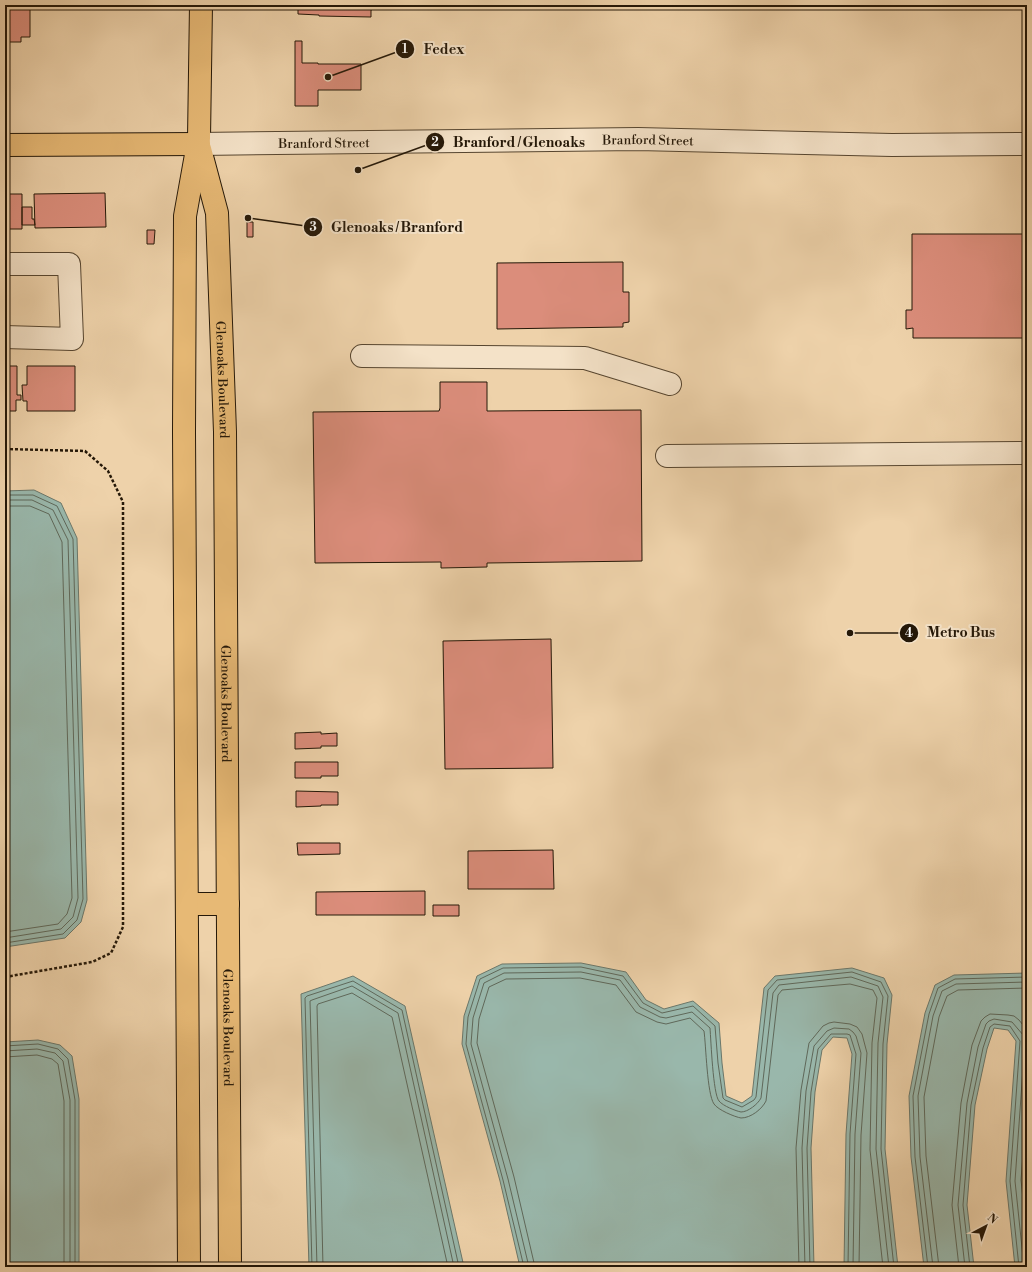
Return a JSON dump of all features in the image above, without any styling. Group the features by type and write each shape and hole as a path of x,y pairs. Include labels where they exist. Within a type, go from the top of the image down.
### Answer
{"main road":[{"name":"Glenoaks Boulevard","path":"189,1267 184,440 185,216 199,144 201,5"},
{"name":"Glenoaks Boulevard","path":"199,144 218,220 225,432 230,1267"},
{"name":"Branford Street","path":"5,145 199,144"},
{"path":"187,904 228,904"}],"street":[{"name":"Branford Street","path":"199,144 638,139 892,145 1027,144"},
{"path":"5,264 69,264 72,339 5,337"},
{"path":"362,356 586,358 670,384"},
{"path":"667,456 1027,452"}],"path":[{"path":"5,449 85,450 108,471 123,502 123,927 111,953 92,962 5,977"}],"water":[{"path":"34,490 61,503 77,538 87,900 81,922 65,938 5,947 5,491"},
{"path":"581,963 626,972 646,1000 664,1009 693,1001 719,1023 726,1096 742,1103 752,1096 764,988 775,976 852,968 884,978 892,995 887,1044 885,1149 898,1267 844,1267 846,1134 852,1054 847,1038 833,1037 822,1050 815,1092 811,1148 814,1267 520,1267 500,1181 462,1044 464,1016 477,976 502,964"},
{"path":"1027,973 1027,1267 1015,1267 1006,1181 1016,1041 1008,1030 994,1028 987,1049 975,1105 967,1205 974,1267 924,1267 911,1157 909,1096 925,1013 935,985 954,975"},
{"path":"353,976 405,1006 464,1267 309,1267 301,994"},
{"path":"38,1040 60,1045 72,1056 79,1099 79,1267 5,1267 5,1042"}],"building":[{"path":"5,5 30,5 30,37 21,37 21,42 9,42 9,44 5,44"},
{"path":"295,5 374,5 374,9 371,10 371,17 319,16 298,14 298,9 295,9"},
{"path":"939,5 1027,5 1027,6 939,8"},
{"path":"295,41 302,41 302,63 361,64 361,90 318,90 318,106 295,106"},
{"path":"105,193 106,227 35,228 34,194"},
{"path":"5,194 22,194 22,229 5,229"},
{"path":"22,207 32,207 32,219 34,219 35,225 22,225"},
{"path":"247,222 253,222 253,237 247,237"},
{"path":"147,230 155,230 154,244 147,244"},
{"path":"912,234 1027,234 1027,338 913,338 913,328 906,329 906,310 912,310"},
{"path":"623,262 623,292 629,292 629,322 623,323 623,327 497,329 497,263"},
{"path":"5,366 17,366 17,395 21,395 21,400 16,400 16,411 5,411"},
{"path":"27,366 75,366 75,411 27,411 27,401 23,401 22,385 27,385"},
{"path":"440,382 487,382 487,411 641,410 642,561 487,563 487,567 441,568 441,562 315,563 313,412 439,411"},
{"path":"551,639 553,768 445,769 443,641"},
{"path":"321,732 321,734 337,733 337,746 295,749 295,733"},
{"path":"295,762 338,762 338,776 321,776 321,778 295,778"},
{"path":"296,791 338,792 338,805 296,807"},
{"path":"297,843 340,843 340,854 298,855"},
{"path":"553,850 554,889 468,889 468,851"},
{"path":"425,891 425,915 316,915 316,892"},
{"path":"433,905 459,905 459,916 433,916"}],"place":[{"name":"Fedex","path":"328,77"},
{"name":"Branford / Glenoaks","path":"358,170"},
{"name":"Glenoaks / Branford","path":"248,218"},
{"name":"Metro Bus","path":"850,633"}]}
